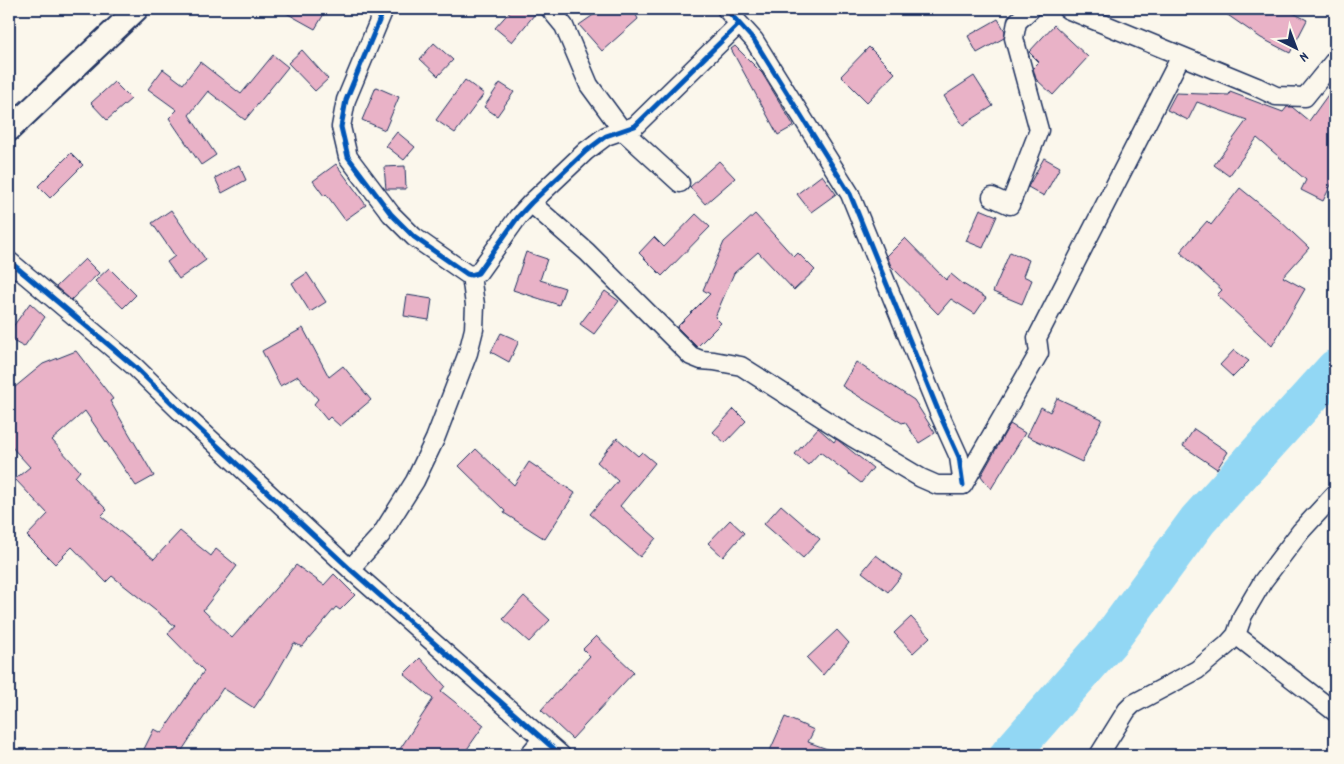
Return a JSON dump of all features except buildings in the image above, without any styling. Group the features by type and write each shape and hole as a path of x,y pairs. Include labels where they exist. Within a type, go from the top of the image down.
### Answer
{"street":[{"path":"9,130 137,9"},
{"path":"384,9 346,100 341,127 348,157 391,214 414,237 471,275 478,273 518,217 586,151 606,136 635,126 739,24"},
{"path":"550,9 564,26 588,85 622,130 680,182"},
{"path":"726,9 754,40 850,194 959,457 962,485"},
{"path":"992,197 1010,205 1039,130 1014,38 1016,22 1031,9"},
{"path":"1067,9 1276,96 1305,97 1335,60"},
{"path":"962,485 1040,353 1037,338 1181,56"},
{"path":"531,203 587,252 691,356 701,360 741,366 852,437 921,478 937,486 962,485"},
{"path":"9,261 135,367 350,569 561,755"},
{"path":"350,569 380,535 406,496 434,439 468,353 474,329 475,305 471,275"},
{"path":"1099,755 1126,710 1133,704 1197,670 1227,645 1236,635 1243,615 1263,581 1301,531 1335,494"},
{"path":"1236,635 1335,712"},
{"path":"529,755 543,738"}],"waterway":[{"path":"1009,755 1110,640 1198,520 1335,369"}],"cycle path":[{"path":"384,9 346,100 341,127 348,157 391,214 414,237 471,275 478,273 518,217 586,151 606,136 635,126 739,24"},
{"path":"726,9 754,40 850,194 959,457 963,485"},
{"path":"9,261 135,367 350,569 561,755"}]}
